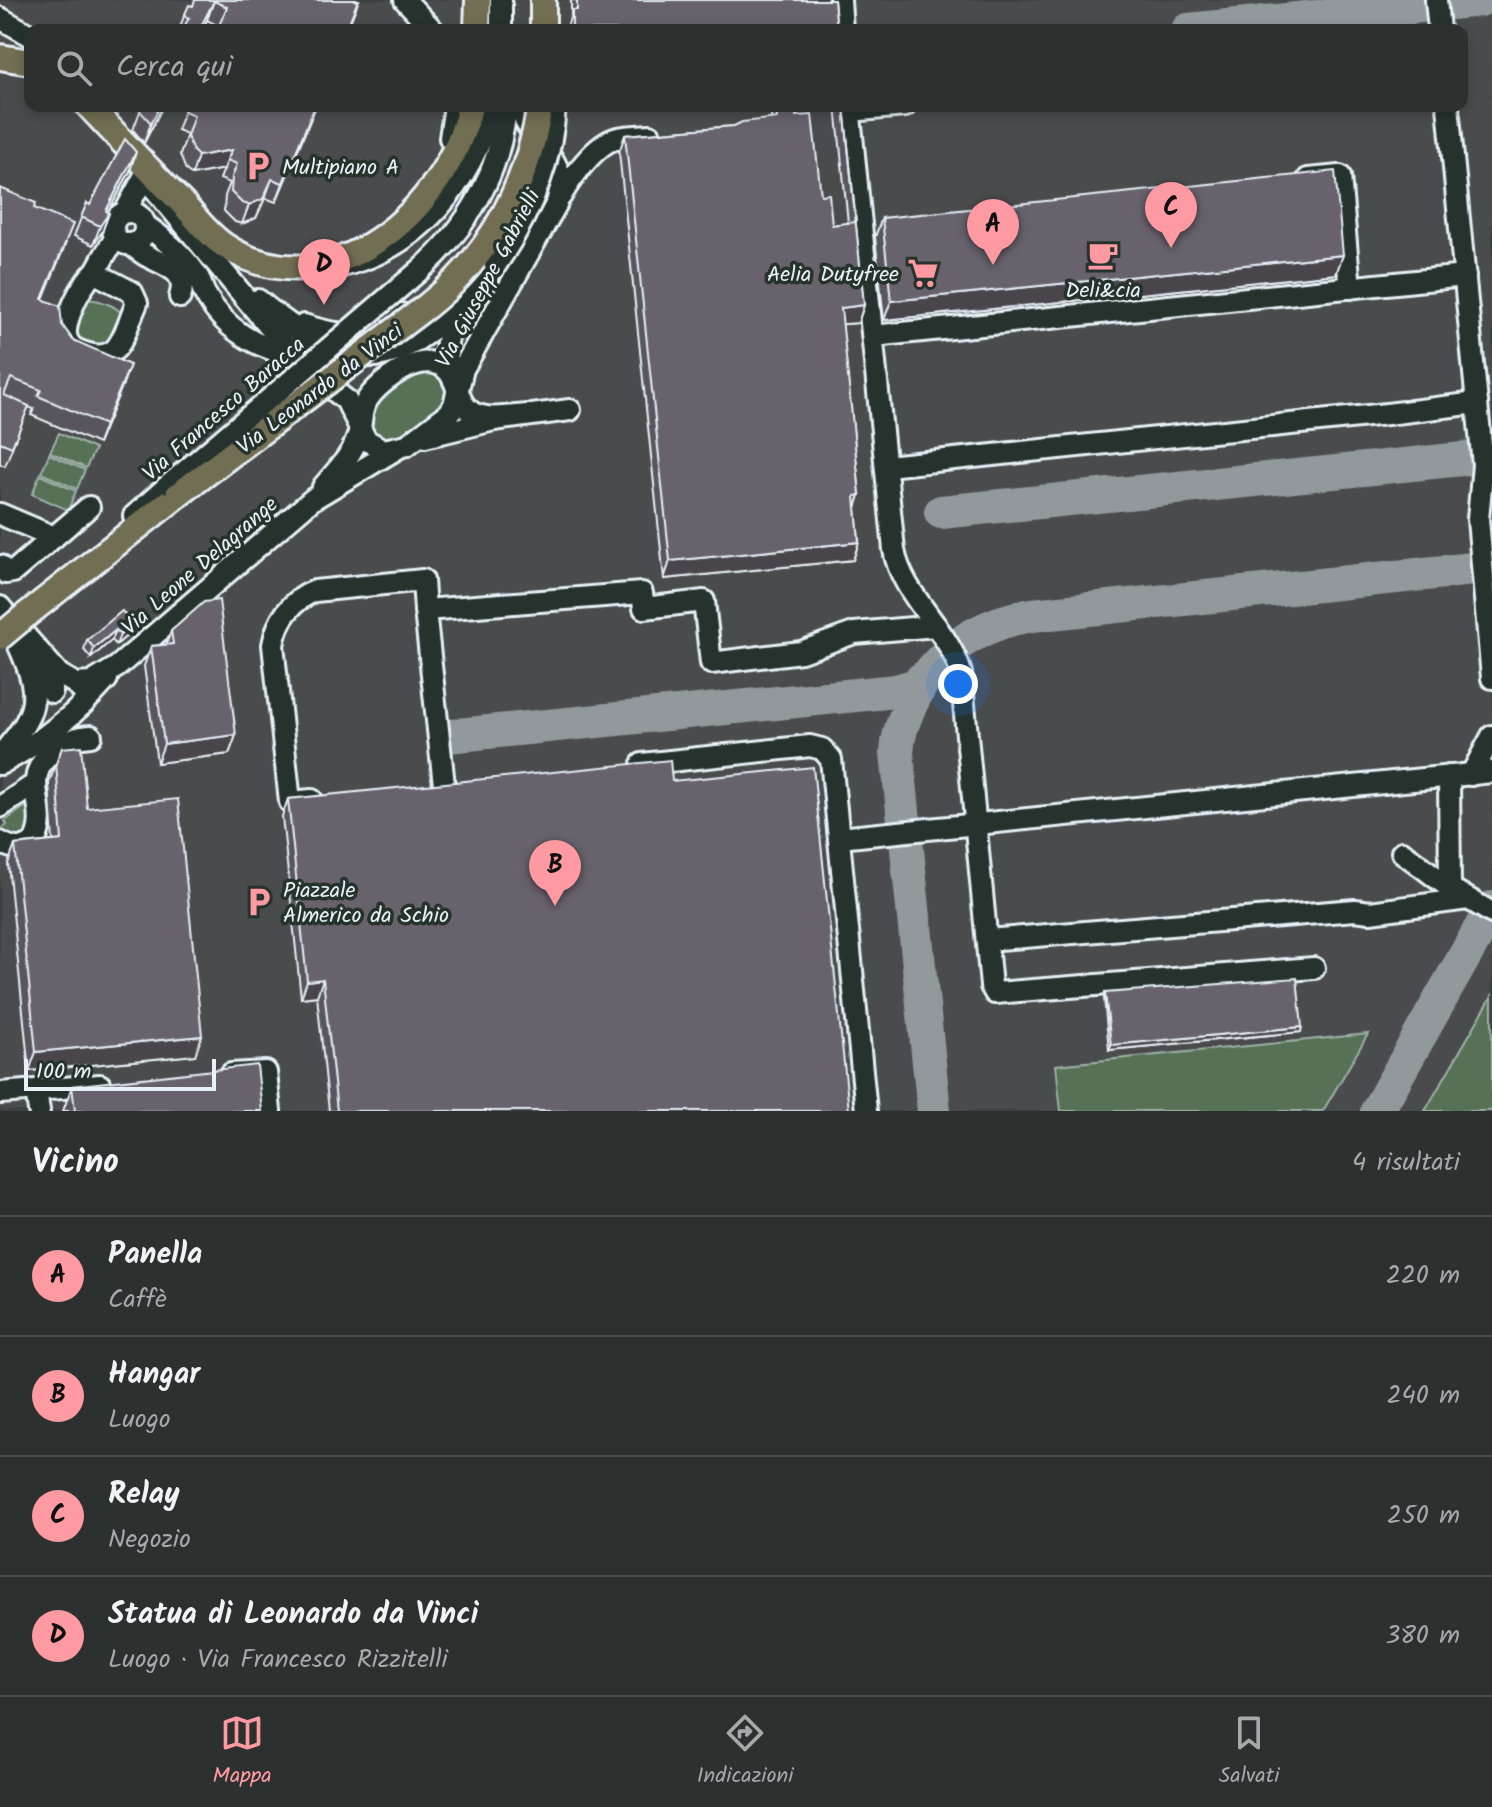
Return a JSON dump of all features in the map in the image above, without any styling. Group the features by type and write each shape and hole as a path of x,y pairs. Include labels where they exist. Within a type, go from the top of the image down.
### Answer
{"main road":[{"path":"0,57 24,61"},
{"path":"91,112 207,240 248,257 290,267 310,266 346,257 390,232 443,176 457,150 468,112"},
{"name":"Via Leonardo da Vinci","path":"9,642 25,616 449,288 480,252 512,201 527,166 522,112"}],"street":[{"path":"405,0 427,24"},
{"path":"544,20 555,0"},
{"path":"840,0 842,24"},
{"path":"1436,0 1438,24"},
{"path":"485,8 497,24"},
{"path":"0,18 24,33"},
{"path":"0,30 24,36"},
{"path":"104,112 140,166 125,212 114,222 123,241 179,274 182,282 180,297"},
{"path":"105,112 294,355 343,397 360,425"},
{"path":"390,232 416,203 440,163 451,136 454,112"},
{"path":"290,267 329,268 359,262 387,250 416,231 443,205 458,185 481,142 491,112"},
{"name":"Via Francesco Baracca","path":"25,616 170,484 419,271 451,240 476,203 520,112"},
{"path":"261,303 300,324 338,335 365,333 402,314 449,275 489,222 511,178 523,128 522,112"},
{"name":"Via Giuseppe Gabrielli","path":"455,383 557,203 561,183 559,173 550,154 529,128 523,112"},
{"path":"207,240 261,303 299,331 346,354 366,357 387,355 405,348 460,311 484,290 523,220 541,180 551,144 554,112"},
{"path":"850,112 869,224 873,336 896,562 956,656 961,673 991,986 995,993 1002,994 1314,968"},
{"path":"1449,112 1465,276 1481,388 1483,465 1478,519 1492,678"},
{"path":"557,203 584,164 609,142 616,138 664,134"},
{"path":"1293,181 1340,176 1350,288"},
{"path":"125,212 136,213 145,225 159,234 199,278 216,312 230,326 260,346 294,355"},
{"path":"95,273 105,251 123,241 140,240 145,225"},
{"path":"873,336 1465,276"},
{"path":"460,311 446,342 446,354 462,403 474,414 483,417 527,415"},
{"path":"406,444 449,413 454,405 455,383 448,371 437,364 421,363 400,371 367,399 360,425 362,433 372,445 384,450 406,444 494,420 570,410"},
{"path":"887,466 1387,414 1481,388"},
{"name":"Via Leone Delagrange","path":"313,499 348,456 358,438 360,425"},
{"name":"Via Leone Delagrange","path":"75,696 117,667 313,499 406,444"},
{"path":"0,566 6,573 13,572 89,507"},
{"path":"0,514 54,537"},
{"path":"336,797 290,802 273,645 279,624 297,600 315,591 423,580 444,785"},
{"path":"425,610 642,593 644,608 704,601 711,663 801,652 854,633 936,626"},
{"path":"0,607 75,696"},
{"path":"0,626 33,684 33,702 24,728 0,760"},
{"path":"9,642 43,671 59,713 75,696"},
{"path":"0,760 46,719 59,684 75,696"},
{"path":"0,760 22,753 75,696"},
{"path":"0,842 13,849 24,849 34,842 41,822 36,771 51,753 67,741 91,736"},
{"path":"1471,775 1492,736"},
{"path":"627,766 810,746 822,749 831,759 866,1111"},
{"path":"839,838 1492,772"},
{"path":"1449,776 1459,894"},
{"path":"0,807 35,784"},
{"path":"1402,852 1459,894 1492,913"},
{"path":"987,940 1355,910 1370,912 1459,894"},
{"path":"205,1076 266,1072 270,1111"},
{"path":"0,1093 113,1084"},
{"path":"36,1090 39,1111"}],"shaded area":[{"path":"0,0 1492,0 1492,1111 0,1111"}],"green space":[{"path":"87,300 106,303 122,314 113,346 100,350 74,338 82,304"},
{"path":"425,371 434,373 446,385 445,396 435,414 390,444 371,432 367,421 376,403 398,383"},
{"path":"59,433 95,449 86,468 50,452"},
{"path":"49,454 85,470 77,489 41,473"},
{"path":"40,475 76,491 68,510 32,494"},
{"path":"29,804 34,829 27,839 5,837 0,830 7,825 5,821"},
{"path":"1492,996 1492,1111 1425,1111"},
{"path":"1368,1034 1323,1111 1061,1111 1056,1065"}],"building":[{"path":"195,0 358,0 348,24 220,24 227,7 214,1 202,24 186,24 189,18 184,16 189,5 193,6"},
{"path":"577,0 834,0 836,24 572,24 572,10 577,10"},
{"path":"141,112 157,112 151,123"},
{"name":"Multipiano A","path":"186,112 313,112 283,183 272,179 263,199 249,205 242,203 231,192 237,164 227,160 232,150 198,156 193,151 187,136 194,115"},
{"path":"777,112 812,115 821,195 829,194 832,225 856,222 864,305 841,308 860,495 855,496 859,542 670,561 625,135 734,126 742,122 777,118"},
{"path":"125,139 136,152 106,211 109,213 100,226 81,217"},
{"path":"1335,171 1343,255 891,301 882,218"},
{"path":"0,188 36,203 34,208 73,224 42,299 60,306 62,325 73,340 130,365 105,425 38,396 41,390 11,378 4,395 29,406 12,447 0,442"},
{"path":"219,600 236,735 164,744 151,646 173,644 171,631 204,602"},
{"path":"122,611 133,624 120,635 116,630 94,648 87,640"},
{"path":"81,746 87,808 178,799 202,1036 36,1052 15,845 62,840 56,764 62,748"},
{"path":"670,760 672,781 813,767 849,1111 337,1111 323,979 307,981 288,799"},
{"path":"1297,978 1302,1027 1111,1045 1105,993"},
{"path":"257,1065 262,1111 75,1111 72,1086"}],"taxiway":[{"path":"1246,24 1480,0"},
{"path":"941,512 1492,456"},
{"path":"934,1111 897,753 901,728 911,704 932,670 945,656 976,634 1012,619 1032,615 1492,567"},
{"path":"448,736 896,691 914,686 923,678"},
{"path":"1377,1111 1492,908"}],"place":[{"name":"Multipiano A","path":"258,166"},
{"name":"Relay","path":"1171,248"},
{"name":"Deli&cia","path":"1103,255"},
{"name":"Panella","path":"993,265"},
{"name":"Aelia Dutyfree","path":"923,273"},
{"name":"Statua di Leonardo da Vinci","path":"324,305"},
{"name":"Piazzale Almerico da Schio","path":"259,902"},
{"name":"Hangar","path":"555,906"}]}
